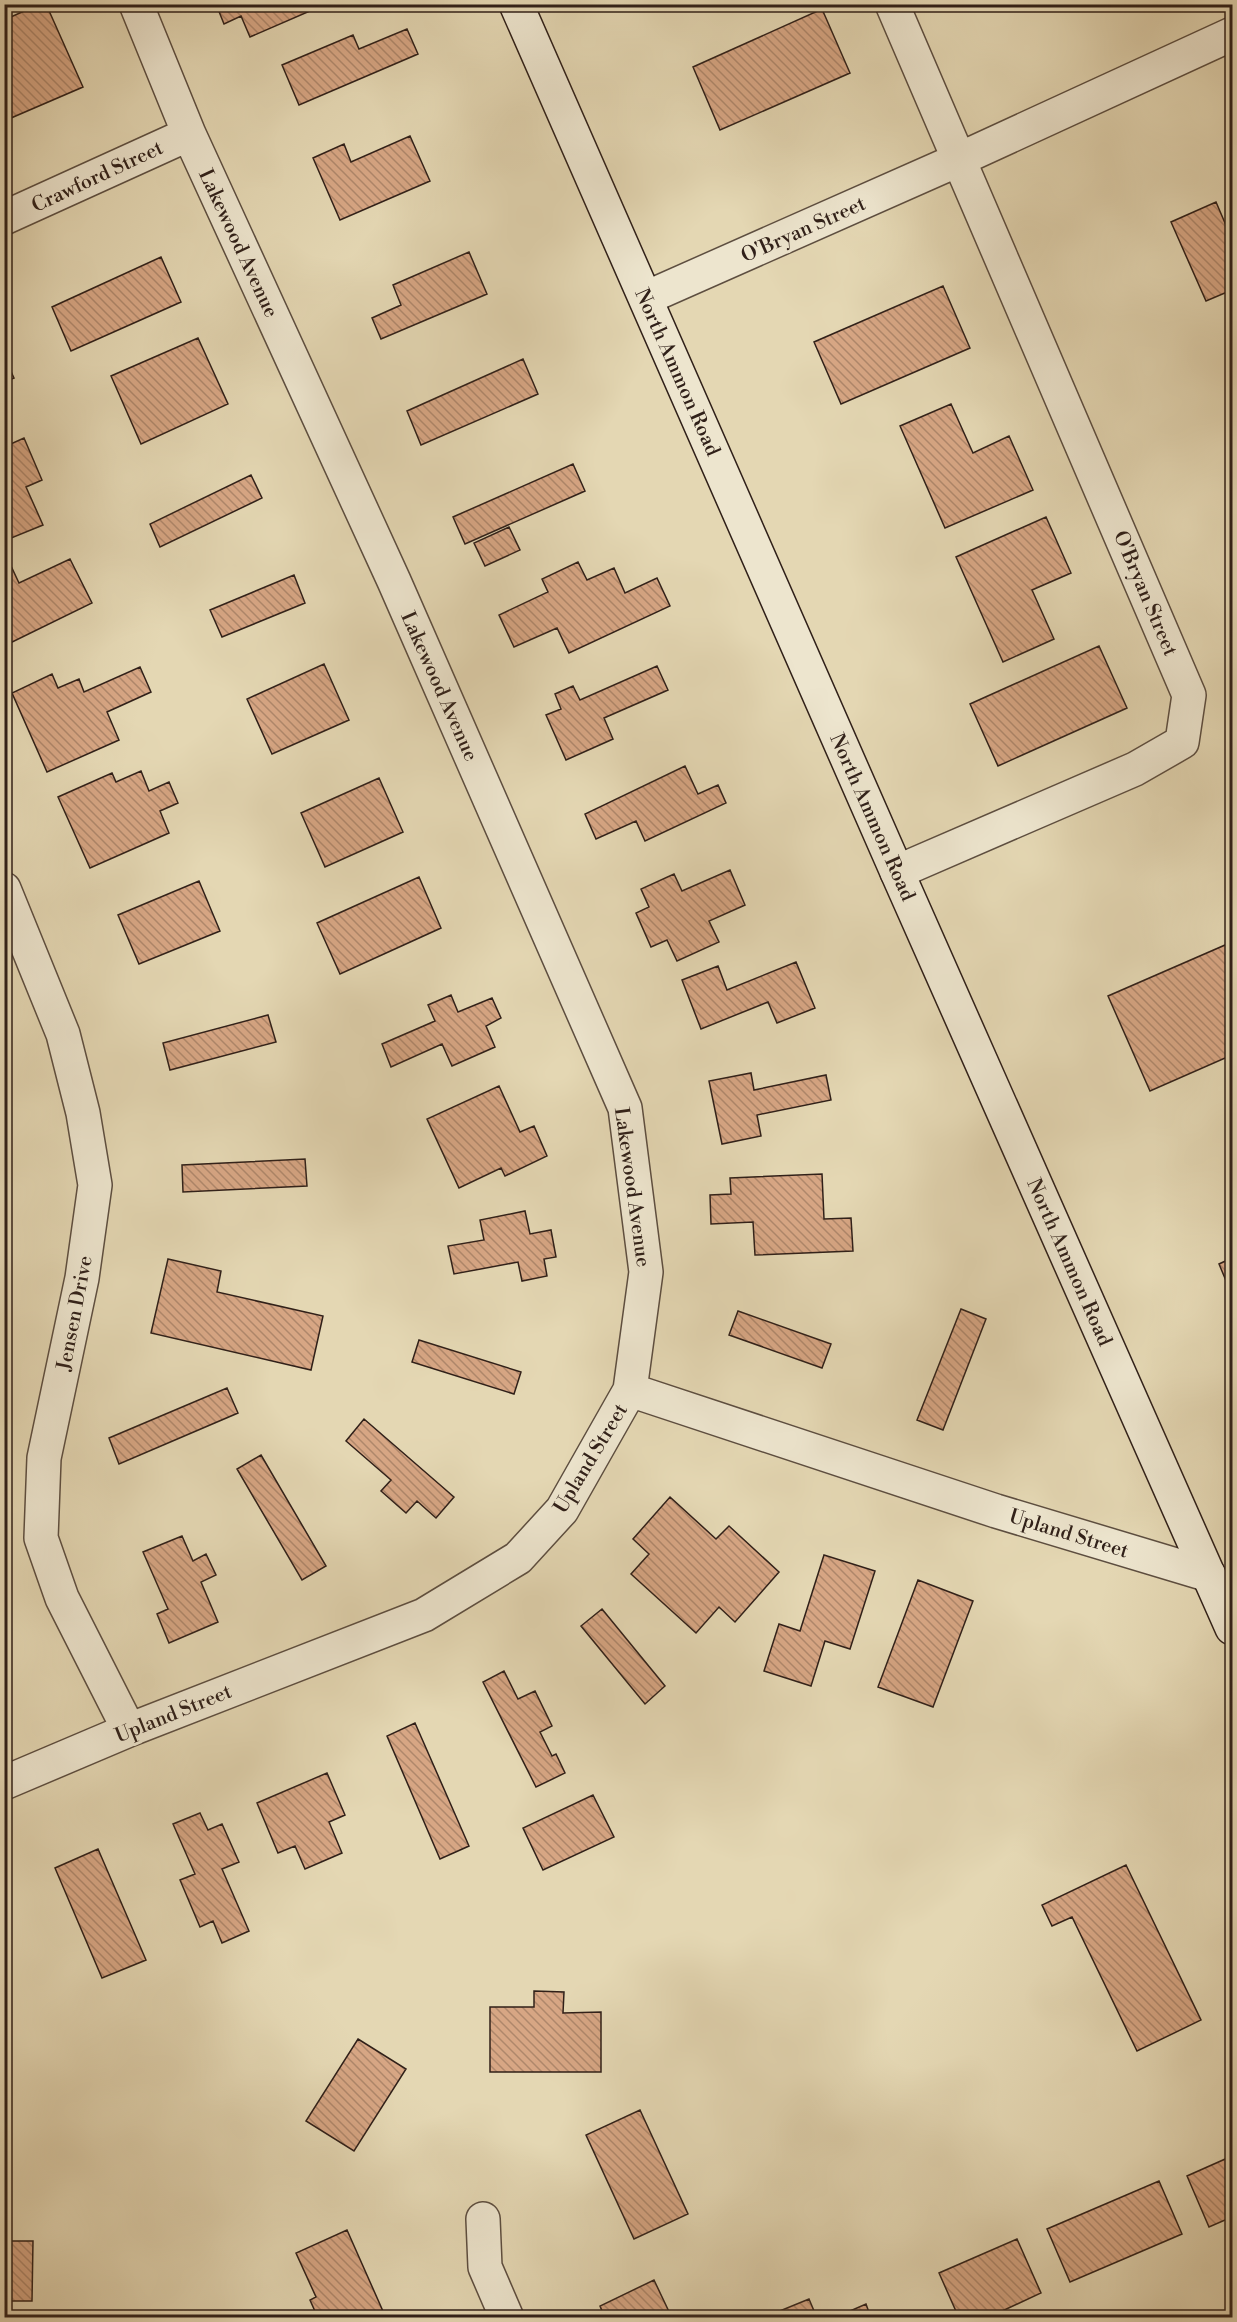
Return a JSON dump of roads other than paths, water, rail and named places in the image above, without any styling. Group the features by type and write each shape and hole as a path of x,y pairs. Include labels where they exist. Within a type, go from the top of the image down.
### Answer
{"street":[{"name":"Lakewood Avenue","path":"136,4 189,134 394,581 625,1108 646,1272 630,1390"},
{"name":"North Ammon Road","path":"516,4 897,872 1233,1629"},
{"path":"892,4 960,159"},
{"name":"O'Bryan Street","path":"646,298 960,159 1233,34"},
{"name":"Crawford Street","path":"4,218 189,134"},
{"name":"O'Bryan Street","path":"897,872 1135,769 1182,742 1189,695 960,159"},
{"name":"Jensen Drive","path":"4,890 63,1034 83,1113 95,1185 82,1278 44,1458 41,1538 62,1598 129,1730"},
{"name":"Upland Street","path":"4,1783 129,1730 424,1616 518,1558 562,1510 630,1390 996,1511 1209,1575"},
{"path":"483,2219 485,2267 507,2318"}]}
